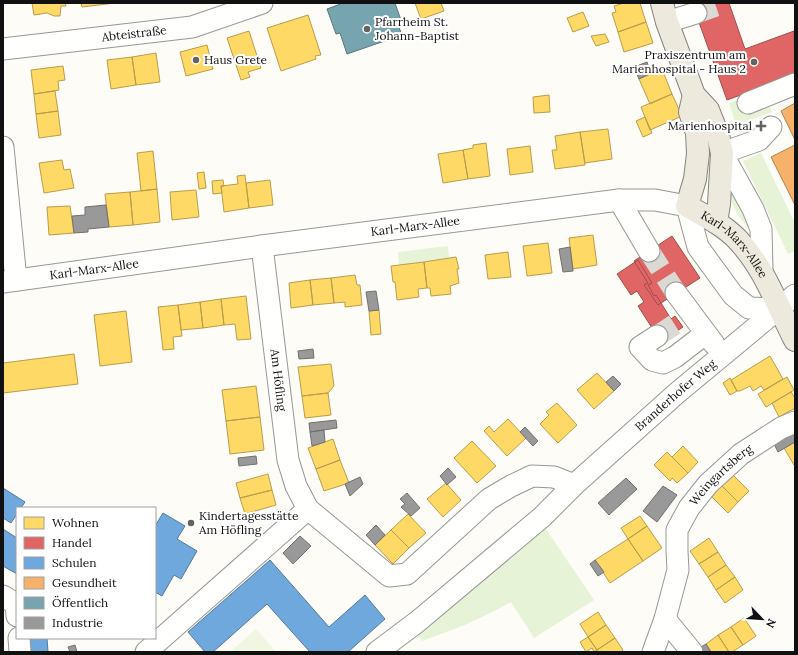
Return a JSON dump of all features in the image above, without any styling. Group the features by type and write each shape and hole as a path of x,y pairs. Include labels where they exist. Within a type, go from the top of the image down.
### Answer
{"main road":[{"path":"664,13 694,96 708,110 718,135 722,153 719,204 716,222"},
{"path":"687,206 695,179 698,154 697,133 690,112 694,96"},
{"name":"Karl-Marx-Allee","path":"687,206 716,222 737,239 787,302 795,340"}],"street":[{"name":"Abteistraße","path":"3,49 192,27 262,3"},
{"path":"664,13 696,13"},
{"path":"748,102 795,84"},
{"path":"762,271 761,229 753,209 722,153 759,140 772,127"},
{"path":"3,147 9,281"},
{"path":"619,200 649,252"},
{"name":"Karl-Marx-Allee","path":"9,281 262,246 619,200 655,200 687,206"},
{"path":"687,206 698,247 733,295 749,308 787,302"},
{"name":"Am Höfling","path":"262,246 288,460 296,486 308,509 389,576 407,574 489,499 525,479 532,476 554,476 574,485"},
{"path":"676,293 685,318 705,334 723,355"},
{"name":"Branderhofer Weg","path":"378,652 417,622 542,517 574,485 677,393 787,302"},
{"path":"657,336 640,348 652,360 664,363 675,357 705,334"},
{"name":"Weingartsberg","path":"653,652 665,619 678,570 678,530 688,508 708,484 741,454 781,428 795,422"},
{"path":"146,652 308,509"},
{"path":"3,596 16,604"},
{"path":"665,619 692,652"},
{"path":"19,639 20,652"}],"green space":[{"path":"745,97 768,103 772,112 736,125 729,103"},
{"path":"761,153 795,223 795,251 788,254 743,161"},
{"path":"738,193 754,232 741,220 735,211 730,195"},
{"path":"448,246 449,259 399,265 398,252"},
{"path":"544,526 594,600 534,638 511,602 467,624 422,641 415,632"},
{"path":"256,629 276,652 230,652"}],"building: Wohnen":[{"path":"32,3 65,3 66,6 61,6 60,16 54,16 47,13 34,15"},
{"path":"81,3 115,3 82,7"},
{"path":"415,3 441,3 444,11 421,19"},
{"path":"624,3 640,3 646,22 618,32 612,13 616,12 614,6"},
{"path":"583,12 589,26 573,32 567,18"},
{"path":"308,15 321,55 315,56 316,59 281,71 267,28"},
{"path":"646,22 653,43 624,52 618,32"},
{"path":"249,31 261,68 248,72 250,77 241,80 227,38"},
{"path":"605,34 609,42 596,46 591,36"},
{"name":"Haus Grete","path":"207,45 213,69 186,76 180,52"},
{"path":"156,53 160,82 136,85 132,57"},
{"path":"132,57 136,85 111,89 107,60"},
{"path":"63,66 65,80 58,81 59,90 34,94 31,70"},
{"path":"662,69 672,94 650,104 639,79"},
{"path":"55,91 58,111 36,114 34,94"},
{"path":"672,94 682,116 650,130 641,107"},
{"path":"549,95 550,112 534,113 533,97"},
{"path":"58,111 61,135 39,138 36,114"},
{"path":"645,117 652,133 643,137 636,121"},
{"path":"608,129 612,159 585,163 580,132"},
{"path":"580,132 585,165 555,169 552,150 557,150 555,136"},
{"path":"486,143 490,176 468,179 463,150 473,148 473,145"},
{"path":"530,146 533,172 510,175 507,149"},
{"path":"463,150 468,179 443,183 438,154"},
{"path":"153,151 157,189 141,191 137,153"},
{"path":"62,160 64,170 70,169 74,188 44,193 39,163"},
{"path":"204,172 206,188 199,189 197,173"},
{"path":"245,175 249,208 224,212 221,186 238,184 237,176"},
{"path":"223,180 224,186 221,186 222,193 213,194 212,181"},
{"path":"270,180 273,205 249,208 246,183"},
{"path":"157,189 160,222 133,225 130,192"},
{"path":"196,190 199,217 172,220 170,192"},
{"path":"130,192 133,225 109,227 105,194"},
{"path":"70,206 74,233 49,235 47,207"},
{"path":"593,235 597,265 573,269 569,238"},
{"path":"548,243 552,273 527,276 523,246"},
{"path":"508,252 511,277 488,279 485,255"},
{"path":"456,257 459,269 457,269 459,283 450,286 451,294 431,296 430,288 427,288 424,262"},
{"path":"424,262 427,288 418,289 419,297 397,300 391,266"},
{"path":"355,275 357,285 360,285 362,305 345,307 345,302 334,303 331,278"},
{"path":"331,278 334,303 313,305 310,280"},
{"path":"310,280 313,305 291,308 289,283"},
{"path":"246,296 251,339 237,340 235,324 224,325 221,299"},
{"path":"221,299 224,325 203,328 200,302"},
{"path":"200,302 203,328 181,330 178,305"},
{"path":"178,305 182,336 173,337 174,349 163,350 158,307"},
{"path":"379,310 381,334 371,335 369,311"},
{"path":"126,311 132,362 100,366 94,315"},
{"path":"74,354 78,384 3,393 3,363"},
{"path":"770,356 783,379 764,390 761,386 753,391 750,386 737,391 731,380"},
{"path":"331,364 334,386 328,393 302,396 298,367"},
{"path":"597,373 614,391 594,409 577,390"},
{"path":"787,377 794,390 766,407 758,394"},
{"path":"730,378 737,391 730,395 723,383"},
{"path":"256,386 260,417 226,421 222,390"},
{"path":"791,392 795,398 795,408 779,417 772,403"},
{"path":"328,393 331,415 305,418 302,396"},
{"path":"557,403 577,425 558,443 540,424 549,415 546,412"},
{"path":"260,417 264,450 230,454 226,421"},
{"path":"508,419 526,438 507,456 484,431 489,426 494,432"},
{"path":"333,439 340,460 316,469 308,448"},
{"path":"472,441 496,466 477,483 454,458"},
{"path":"795,442 795,465 794,465 784,448"},
{"path":"683,446 698,462 688,473 672,457"},
{"path":"667,452 688,473 677,483 672,478 670,481 654,465"},
{"path":"340,460 349,483 324,491 316,469"},
{"path":"731,473 749,491 738,502 720,484"},
{"path":"268,474 272,490 240,498 236,483"},
{"path":"446,483 461,500 443,517 427,499"},
{"path":"720,484 738,502 728,513 710,495"},
{"path":"272,490 276,505 245,514 240,498"},
{"path":"408,514 426,533 409,548 391,530"},
{"path":"640,516 647,526 628,539 621,528"},
{"path":"647,526 662,548 643,561 628,539"},
{"path":"391,530 409,548 393,564 375,545"},
{"path":"709,538 718,552 699,564 690,551"},
{"path":"628,539 643,561 610,583 595,560"},
{"path":"718,552 726,565 708,577 699,564"},
{"path":"726,565 735,577 716,590 708,577"},
{"path":"735,577 743,590 725,603 716,590"},
{"path":"598,612 606,625 588,637 580,624"},
{"path":"744,618 756,636 743,645 731,627"},
{"path":"606,625 615,638 597,650 588,637"},
{"path":"731,627 743,645 732,652 729,652 718,635"},
{"path":"718,635 729,652 711,652 706,644"},
{"path":"588,637 597,650 594,652 592,648 586,652 580,642"},
{"path":"615,638 623,650 621,652 598,652 597,650"}],"building: Handel":[{"name":"Praxiszentrum am Marienhospital - Haus 2","path":"692,3 729,3 745,49 794,31 795,75 727,100"},
{"path":"672,236 700,278 658,305 644,285 648,283 634,261"},
{"path":"638,260 652,283 648,285 654,296 656,295 671,319 675,316 683,327 661,342 638,306 644,302 637,291 631,295 617,274"}],"building: Schulen":[{"path":"3,488 25,502 22,507 16,507 16,516 11,523 3,518"},
{"path":"163,513 185,526 177,539 197,551 181,579 174,575 162,596 156,593 156,524"},
{"path":"3,529 16,537 16,573 3,566"},
{"path":"270,560 329,627 365,595 385,619 348,652 310,652 267,604 213,652 205,652 188,632"},
{"path":"29,639 47,639 48,652 30,652"}],"building: Gesundheit":[{"path":"795,103 795,140 781,111"},
{"path":"795,145 795,205 771,157"}],"building: Öffentlich":[{"name":"Pfarrheim St. Johann-Baptist","path":"343,3 395,3 402,23 398,25 402,35 347,54 340,33 336,34 327,9"}],"building: Industrie":[{"path":"647,62 651,73 639,79 634,67"},
{"path":"106,205 109,227 88,229 88,232 74,233 72,216 85,215 85,207"},
{"path":"570,247 573,271 563,272 559,249"},
{"path":"376,291 379,310 369,311 366,292"},
{"path":"313,349 314,358 299,359 298,351"},
{"path":"613,376 621,384 614,391 606,382"},
{"path":"336,420 337,428 310,432 309,423"},
{"path":"525,427 538,441 533,446 520,432"},
{"path":"324,430 325,442 312,446 310,432"},
{"path":"793,433 795,436 795,442 778,452 774,444"},
{"path":"256,456 257,464 239,466 238,458"},
{"path":"448,468 456,477 447,485 440,476"},
{"path":"360,477 363,484 350,496 345,484"},
{"path":"626,478 637,489 609,515 598,503"},
{"path":"663,486 677,495 657,522 643,511"},
{"path":"407,493 420,508 411,516 401,507 405,504 400,499"},
{"path":"376,525 385,535 375,545 366,535"},
{"path":"300,536 311,546 293,564 283,553"},
{"path":"595,560 604,572 598,576 590,564"},
{"path":"706,644 711,652 702,652 699,648"},
{"path":"75,645 77,652 70,652 68,647"}],"tunnel":[{"path":"696,13 725,3"},
{"path":"649,251 676,293"},
{"path":"657,336 679,322"}],"place":[{"name":"Pfarrheim St. Johann-Baptist","path":"367,29"},
{"name":"Haus Grete","path":"196,60"},
{"name":"Praxiszentrum am Marienhospital - Haus 2","path":"754,62"},
{"name":"Marienhospital","path":"761,126"},
{"name":"Kindertagesstätte Am Höfling","path":"191,523"}]}
